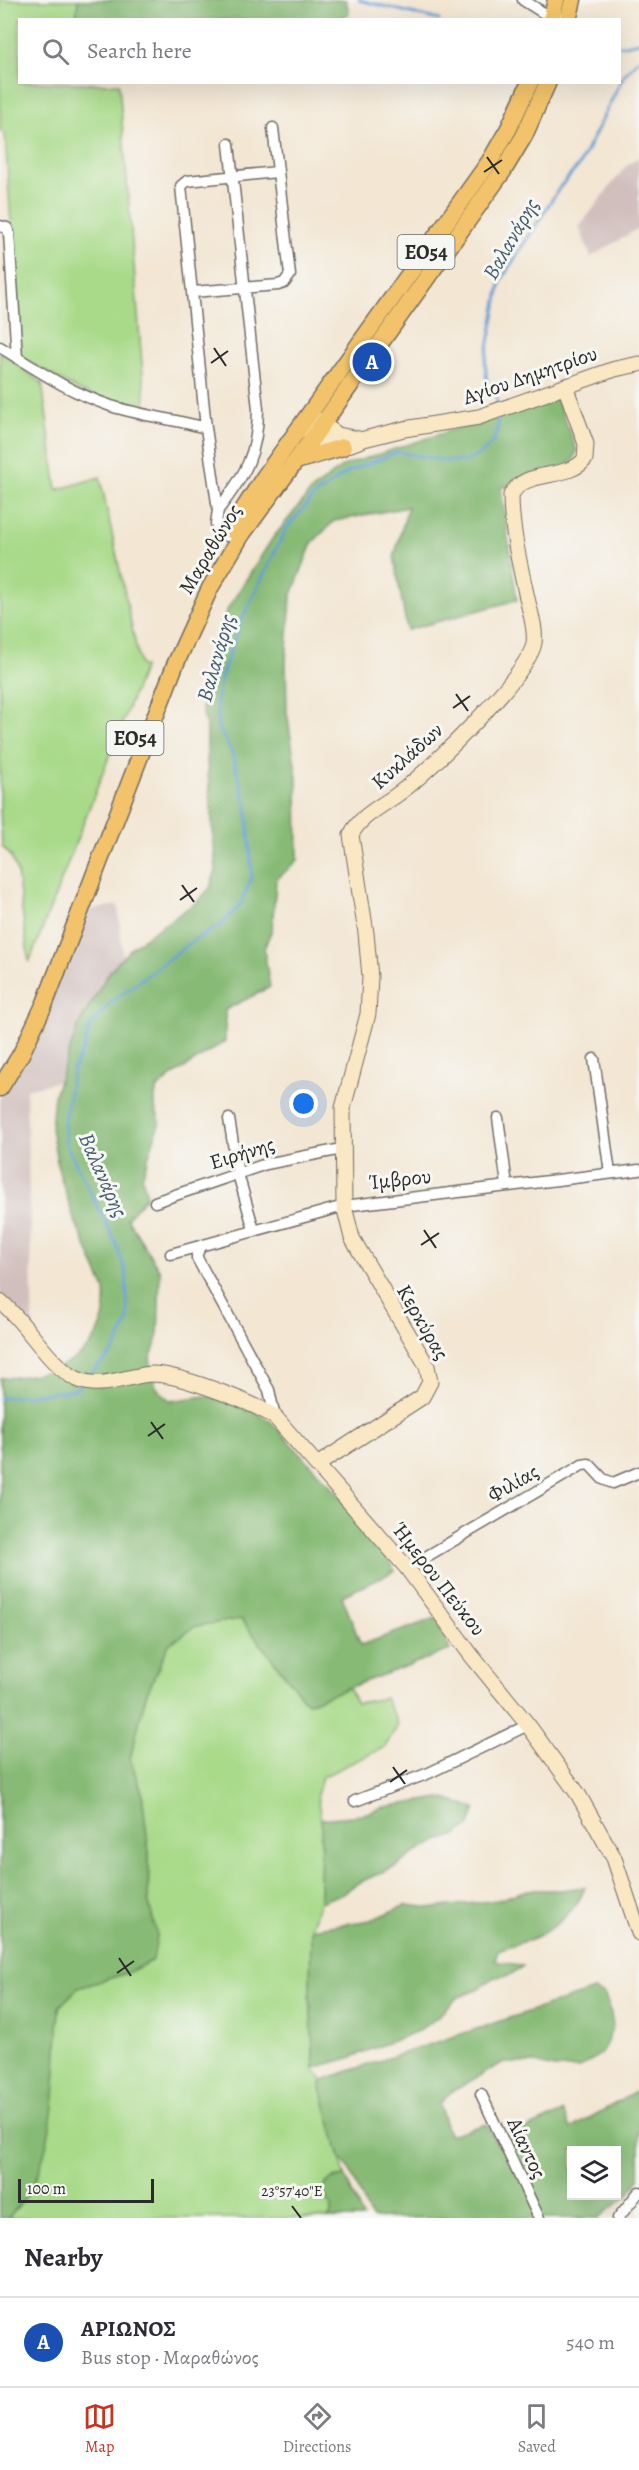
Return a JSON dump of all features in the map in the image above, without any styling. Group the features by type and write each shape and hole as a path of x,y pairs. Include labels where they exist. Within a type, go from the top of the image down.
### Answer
{"main road":[{"name":"Μαραθώνος","path":"0,1088 21,1054 45,1003 175,665 197,615 242,534 296,461 312,425 490,161 529,84"},
{"name":"Μαραθώνος","path":"0,1068 35,998 165,660 200,583 265,476 312,425 503,171 524,136 547,84"},
{"path":"296,461 343,447"}],"street":[{"path":"525,1 542,12 561,11"},
{"path":"193,292 278,285 290,275 273,128"},
{"path":"218,510 248,468 258,432 258,409 229,144"},
{"path":"227,536 216,524 218,510 206,428 181,186 187,181 277,171"},
{"path":"0,226 7,228 9,232 17,358"},
{"path":"0,347 51,381 103,403 206,428"},
{"name":"Αγίου Δημητρίου","path":"343,447 364,439 417,426 485,416 615,369 639,364"},
{"name":"Κυκλάδων","path":"342,1149 343,1108 368,1014 370,977 366,933 351,834 358,823 428,769 496,700 529,658 534,644 534,633 521,571 511,495 519,484 573,468 585,459 586,444 565,386"},
{"path":"312,425 323,442 343,447"},
{"name":"Αγίου Δημητρίου","path":"312,425 344,437 364,439"},
{"path":"594,1059 610,1173"},
{"path":"498,1118 507,1185"},
{"path":"229,1119 238,1174 254,1230"},
{"name":"Ειρήνης","path":"155,1202 283,1160 342,1149"},
{"name":"Κερκύρας","path":"316,1465 422,1397 430,1382 427,1366 352,1238 345,1206 342,1149"},
{"name":"Ίμβρου","path":"171,1254 345,1206 639,1170"},
{"path":"201,1247 196,1253 197,1258 269,1390 275,1417"},
{"name":"Ήμερου Πεύκου","path":"0,1300 23,1322 59,1367 75,1378 86,1382 105,1383 150,1375 166,1376 241,1399 259,1406 275,1417 406,1568 471,1655 528,1725 578,1794 614,1858 639,1934"},
{"name":"Φιλίας","path":"406,1568 582,1465 589,1464 603,1479 613,1483 639,1472"},
{"path":"355,1801 429,1773 528,1725"},
{"name":"Αίαντος","path":"481,2094 539,2218"},
{"path":"618,2218 639,2192"}],"shaded area":[{"path":"639,157 639,228 591,257 579,227 625,167"},
{"path":"118,905 123,957 110,971 79,1024 59,1081 26,1089 33,1331 0,1297 0,1094 84,911"}],"green space":[{"path":"0,0 78,0 76,18 18,18 18,84 119,84 146,412 80,391 20,357 5,133 0,132"},
{"path":"78,0 346,0 349,13 343,18 76,18"},
{"path":"0,352 42,383 57,490 100,477 140,665 144,667 29,963 17,872 11,856 2,846 0,811"},
{"path":"556,396 577,451 573,460 564,466 501,488 517,600 407,630 394,557 408,507 334,521 312,543 291,597 286,661 287,712 297,778 298,860 276,880 272,929 264,949 270,987 225,1010 225,1041 158,1088 155,1108 160,1121 142,1177 147,1196 127,1218 160,1271 158,1338 150,1359 156,1387 170,1401 205,1396 236,1403 268,1419 367,1525 395,1571 342,1596 361,1645 436,1618 450,1650 307,1703 241,1619 196,1626 169,1644 146,1695 130,1759 142,1793 149,1854 148,1900 157,1936 153,1960 127,1973 78,1988 59,2007 54,2100 40,2169 29,2193 8,2218 0,2218 0,1378 41,1373 75,1358 89,1346 99,1331 104,1313 105,1290 73,1216 59,1172 51,1128 54,1095 79,1024 110,971 133,946 198,901 210,888 216,870 207,762 207,730 202,709 209,655 228,608 272,539 311,491 343,466"},
{"path":"241,1619 307,1703 348,1688 357,1703 385,1698 398,1725 385,1747 322,1777 317,1795 321,1819 320,1902 311,1929 310,1994 314,2068 322,2080 321,2088 345,2176 333,2178 321,2192 331,2205 331,2215 327,2218 8,2218 31,2190 54,2087 59,2007 78,1988 127,1973 157,1936 148,1900 149,1854 142,1793 130,1759 146,1695 169,1644 196,1626"},
{"path":"440,1798 476,1808 470,1825 454,1836 438,1841 413,1854 398,1865 320,1902 321,1819 361,1815 384,1807"},
{"path":"585,1887 578,1902 554,1926 535,1937 498,1950 495,1961 523,1966 510,1975 495,1977 478,1989 457,1998 418,2031 349,2058 314,2068 310,1994 311,1929 371,1920 406,1905 435,1908 498,1900 527,1890"},
{"path":"594,1990 604,1994 610,2008 613,2026 603,2052 580,2068 554,2068 536,2063 502,2063 451,2092 439,2104 449,2135 487,2124 496,2143 563,2112 570,2129 639,2090 639,2179 629,2194 598,2218 371,2218 349,2169 340,2157 321,2088 322,2080"},
{"path":"345,2176 363,2218 327,2218 331,2215 331,2205 321,2192 330,2180"}],"waterway":[{"path":"359,0 431,18"},
{"path":"621,46 639,42"},
{"name":"Βαλανάρης","path":"621,81 639,59"},
{"name":"Βαλανάρης","path":"497,404 497,397 487,382 485,363 501,280 560,187 580,164 620,84"},
{"name":"Βαλανάρης","path":"88,1376 113,1352 128,1321 126,1273 116,1243 66,1144 64,1121 73,1070 84,1048 90,1026 111,1002 194,940 221,925 241,904 252,876 247,807 231,751 218,727 216,702 221,678 239,625 286,529 314,496 349,471 398,452 446,461 467,461 482,453 493,442 498,427 497,417"},
{"name":"Βαλανάρης","path":"0,1398 74,1390 80,1385"}],"place":[{"name":"ΑΡΙΩΝΟΣ","path":"372,362"}]}
